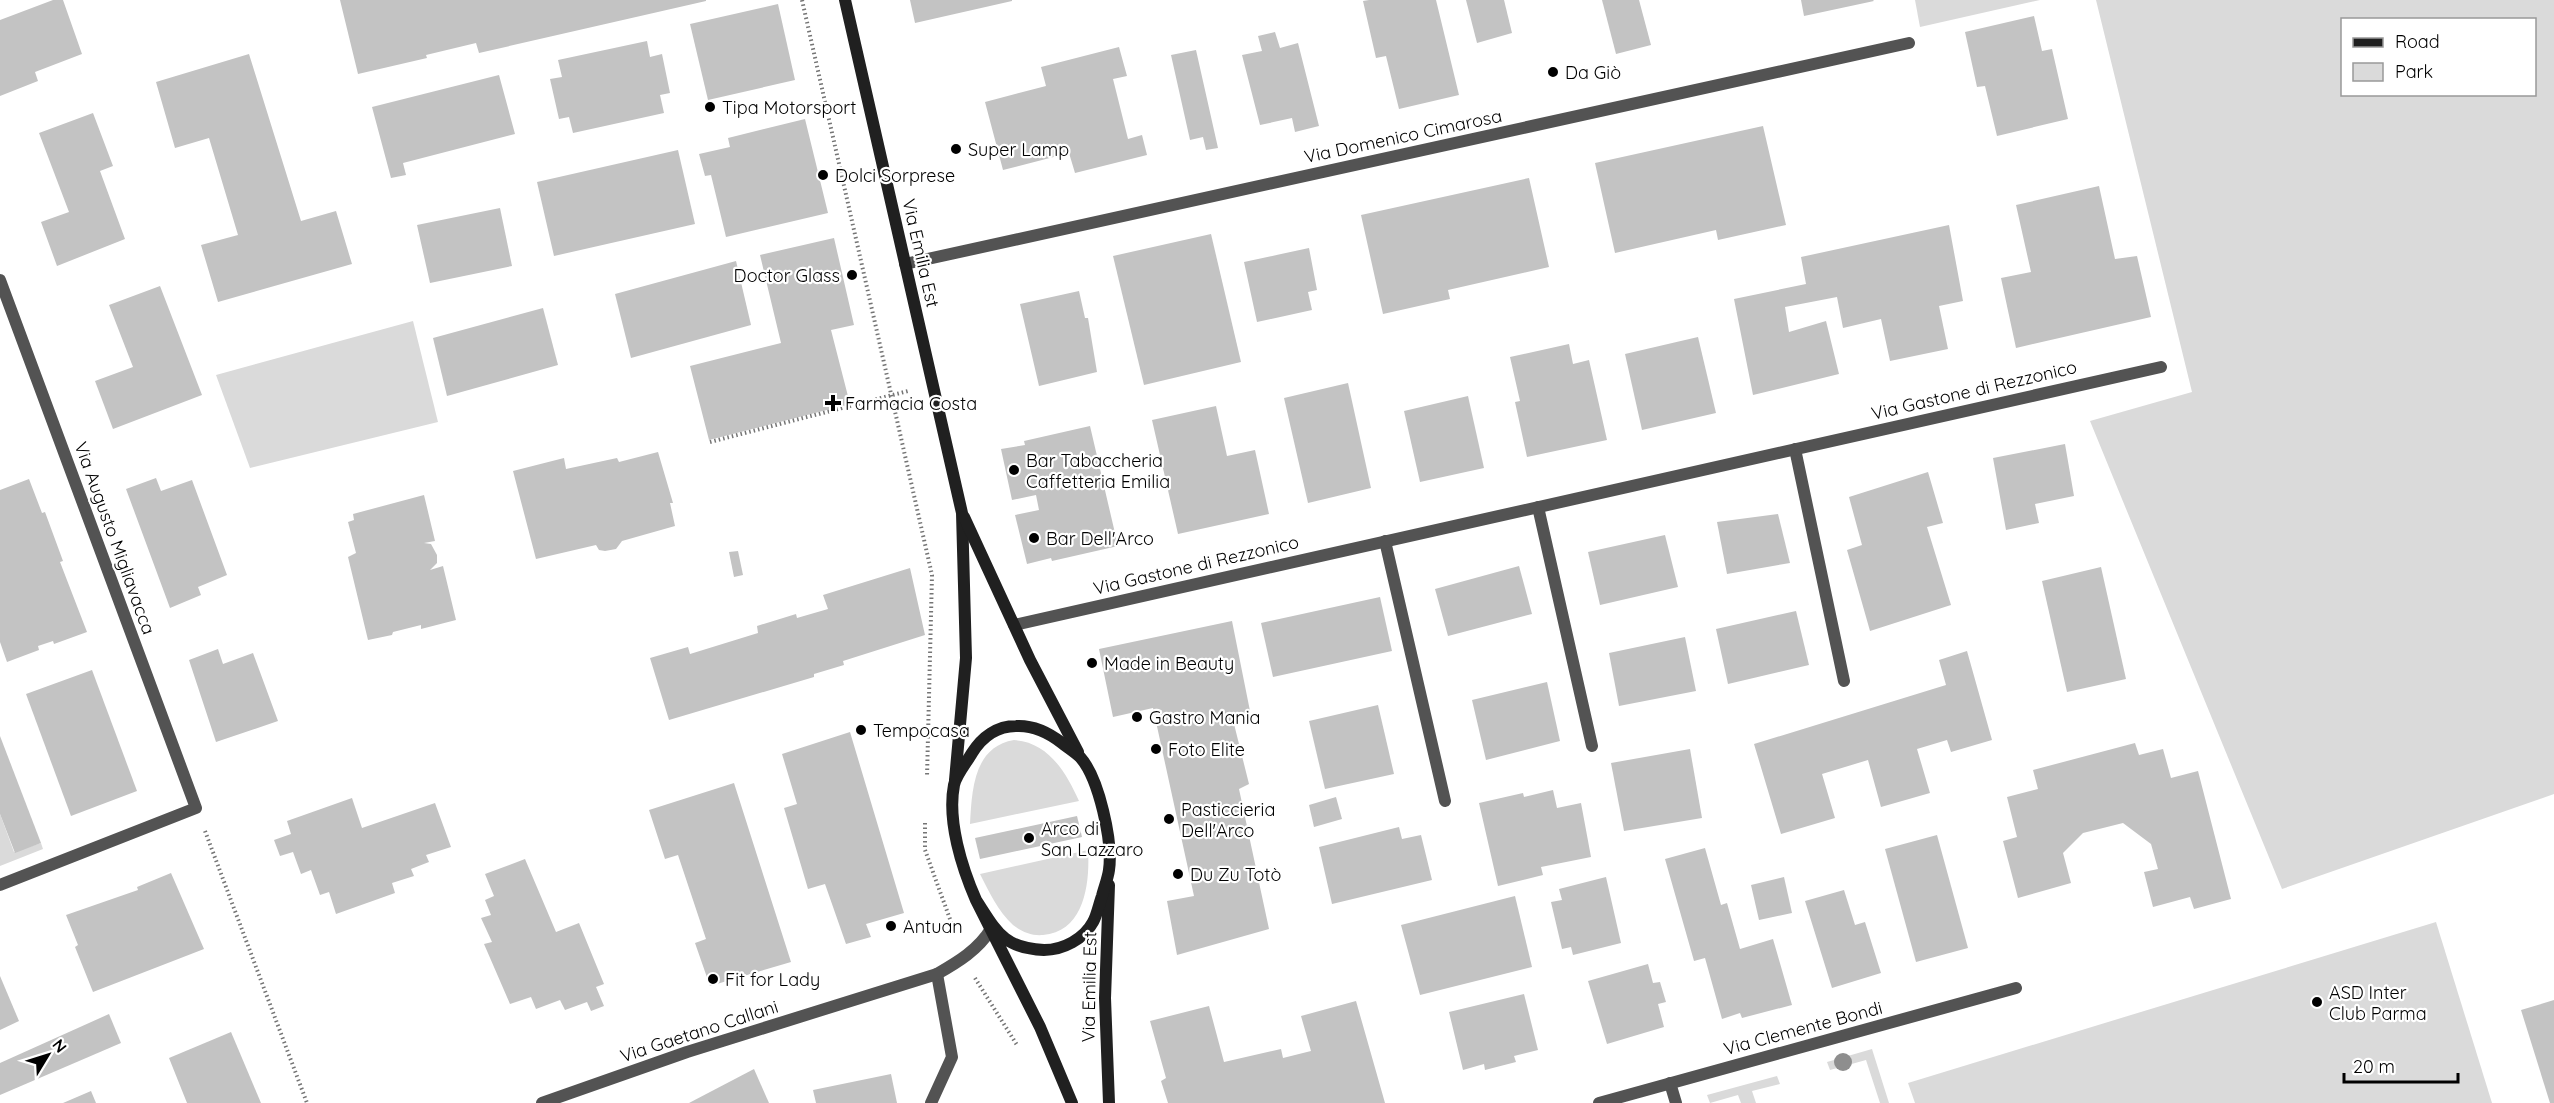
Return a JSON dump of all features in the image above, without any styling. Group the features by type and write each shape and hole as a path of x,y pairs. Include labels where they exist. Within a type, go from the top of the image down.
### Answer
{"main road":[{"name":"Via Emilia Est","path":"845,0 962,513 966,658 954,784 956,840 960,860 976,900 1040,1027 1072,1103"},
{"name":"Via Emilia Est","path":"962,513 1014,625 1095,786 1103,811 1108,837 1109,870 1105,999 1109,1103"},
{"name":"Via Emilia Est","path":"954,784 975,748 988,734 1006,726 1025,726 1048,732 1080,758"},
{"name":"Via Emilia Est","path":"976,900 999,936 1024,949 1056,950 1078,939 1093,922 1109,870"}],"street":[{"name":"Via Domenico Cimarosa","path":"905,264 1909,43"},
{"name":"Via Augusto Migliavacca","path":"0,280 196,808"},
{"name":"Via Gastone di Rezzonico","path":"1014,625 2161,366"},
{"path":"1795,449 1844,681"},
{"path":"1538,507 1592,746"},
{"path":"1385,541 1444,801"},
{"path":"0,885 196,808"},
{"name":"Via Gaetano Callani","path":"542,1103 687,1052 937,975 964,958 981,943 991,929"},
{"path":"931,1103 952,1057 937,975"},
{"name":"Via Clemente Bondi","path":"1599,1103 2016,988"},
{"path":"1670,1083 1676,1103"}],"path":[{"path":"802,0 932,575 927,778"},
{"path":"710,442 932,385"},
{"path":"196,808 307,1103"},
{"path":"926,814 925,850 964,958 1022,1054"}],"green space":[{"path":"1915,0 2040,0 1920,27"},
{"path":"2096,0 2554,0 2554,794 2282,889 2090,421 2192,392"},
{"path":"413,321 438,422 250,468 216,375"},
{"path":"1014,740 1037,746 1054,760 1062,769 1079,801 970,824 977,772 990,751 1000,744"},
{"path":"0,814 14,852 41,843 43,849 0,866"},
{"path":"1088,850 1088,876 1082,903 1068,925 1057,932 1035,935 1013,925 998,907 980,874"},
{"name":"ASD Inter Club Parma","path":"2436,922 2492,1103 1915,1103 1908,1083"},
{"path":"1872,1049 1889,1103 1880,1103 1866,1060 1830,1070 1827,1062"},
{"path":"1777,1076 1780,1084 1752,1091 1756,1103 1741,1103 1738,1095 1710,1103 1707,1095"}],"building":[{"path":"53,0 63,0 82,54 35,72 38,81 0,96 0,20"},
{"path":"340,0 706,1 479,53 476,43 426,55 427,58 358,74"},
{"path":"910,0 1012,0 1012,1 915,23"},
{"path":"1436,0 1459,95 1399,109 1386,56 1376,58 1363,1"},
{"path":"1466,0 1504,0 1512,33 1477,43"},
{"path":"1602,0 1639,0 1651,45 1616,54"},
{"path":"1801,0 1873,0 1874,1 1804,16"},
{"path":"778,4 795,80 708,100 690,24"},
{"path":"2034,16 2042,51 2052,49 2068,119 1997,136 1985,86 1977,87 1965,32"},
{"path":"1275,32 1280,48 1298,43 1319,126 1295,132 1292,118 1260,125 1242,55 1262,51 1258,36"},
{"path":"647,41 650,57 662,54 670,93 660,95 664,113 573,133 569,117 559,119 550,79 562,77 558,60"},
{"path":"1119,47 1127,76 1113,79 1128,139 1142,135 1147,155 1075,173 1069,153 1003,170 985,102 1046,86 1041,67"},
{"path":"1196,50 1218,148 1206,150 1203,137 1190,140 1171,55"},
{"path":"249,54 301,221 336,211 352,264 218,302 201,245 238,235 209,138 175,148 156,82"},
{"path":"499,75 515,134 403,163 406,175 391,178 372,107"},
{"path":"93,113 113,166 100,171 125,239 57,266 41,222 69,212 39,133"},
{"path":"805,119 828,213 726,237 711,175 705,176 699,154 730,147 728,138"},
{"path":"1763,126 1786,225 1718,240 1716,230 1615,253 1595,163"},
{"path":"678,150 695,224 554,256 537,182"},
{"path":"1529,178 1549,267 1448,290 1450,299 1383,314 1361,215"},
{"path":"2099,186 2115,259 2137,256 2151,317 2016,348 2001,278 2031,272 2016,205"},
{"path":"500,208 512,266 430,283 417,225"},
{"path":"1949,225 1963,301 1939,306 1948,349 1890,361 1881,319 1843,328 1837,297 1785,307 1789,332 1826,321 1839,374 1753,395 1734,299 1806,284 1801,257"},
{"path":"1211,234 1241,362 1144,385 1113,256"},
{"path":"834,238 854,325 831,330 850,404 709,440 690,366 781,343 760,255"},
{"path":"1309,248 1317,290 1308,292 1312,310 1257,322 1244,262"},
{"path":"736,261 751,325 631,358 615,294"},
{"path":"160,286 202,395 113,429 95,381 133,367 109,305"},
{"path":"1079,291 1085,318 1088,318 1097,372 1039,386 1020,304"},
{"path":"543,308 558,365 447,396 433,338"},
{"path":"1698,337 1716,413 1642,430 1625,354"},
{"path":"1569,344 1573,364 1589,360 1607,440 1527,457 1515,402 1520,401 1510,357"},
{"path":"1348,383 1371,488 1308,503 1284,398"},
{"path":"1468,396 1484,468 1420,482 1404,411"},
{"path":"1216,406 1227,456 1255,450 1269,514 1178,534 1152,420"},
{"path":"1090,426 1118,546 1052,561 1051,558 1027,564 1015,515 1039,510 1036,495 1012,500 1001,449 1025,445 1024,441"},
{"path":"2065,444 2074,496 2035,504 2039,523 2006,530 1993,458"},
{"path":"658,452 673,503 670,503 675,526 622,541 616,549 599,550 596,545 536,559 513,471 564,458 566,469 617,458 619,462"},
{"path":"1928,472 1943,523 1927,527 1951,605 1870,631 1847,550 1862,545 1849,497"},
{"path":"156,478 161,491 192,480 227,575 198,587 201,595 170,608 126,489"},
{"path":"29,479 42,513 45,512 63,561 60,562 87,632 54,644 53,641 38,646 39,650 7,662 0,642 0,490"},
{"path":"424,495 435,541 424,543 431,544 437,555 437,563 430,570 443,566 456,620 421,629 421,625 368,640 348,557 356,553 348,522 354,520 353,514"},
{"path":"1778,514 1790,563 1727,574 1717,522"},
{"path":"1665,535 1678,587 1600,605 1588,552"},
{"path":"738,551 743,575 734,577 729,552"},
{"path":"1519,566 1532,614 1448,636 1435,589"},
{"path":"2101,567 2126,679 2067,692 2042,581"},
{"path":"910,568 925,635 843,661 844,665 814,674 814,677 669,720 650,658 688,647 690,654 758,633 757,626 796,614 797,618 828,609 823,595"},
{"path":"1380,597 1392,651 1273,677 1261,623"},
{"path":"1796,611 1809,665 1728,684 1716,629"},
{"path":"1232,621 1250,711 1232,716 1249,784 1239,789 1269,929 1177,955 1167,901 1194,896 1153,708 1113,717 1099,649"},
{"path":"1685,637 1696,691 1619,706 1609,653"},
{"path":"218,649 223,664 253,653 278,721 216,742 189,660"},
{"path":"1967,651 1992,740 1951,752 1947,740 1917,749 1930,793 1881,807 1868,760 1822,774 1835,818 1781,834 1754,744 1946,685 1939,660"},
{"path":"92,670 137,791 71,816 26,694"},
{"path":"1547,682 1560,741 1486,760 1472,700"},
{"path":"1378,705 1394,774 1325,789 1309,721"},
{"path":"850,732 904,913 866,924 871,937 846,944 825,884 808,889 784,808 797,804 782,754"},
{"path":"0,736 41,843 15,853 0,814"},
{"path":"2135,743 2139,755 2163,749 2171,778 2198,771 2231,899 2194,909 2190,897 2153,907 2144,872 2158,869 2151,844 2123,823 2083,833 2063,853 2071,883 2018,898 2003,841 2017,837 2007,797 2038,789 2033,770"},
{"path":"1690,749 1702,818 1624,831 1611,763"},
{"path":"734,783 791,962 710,986 695,943 706,939 678,855 665,859 649,810"},
{"path":"1553,790 1557,808 1581,803 1591,857 1541,867 1543,875 1498,886 1479,803 1523,793 1524,797"},
{"path":"1336,797 1342,819 1314,827 1309,805"},
{"path":"352,798 362,828 435,803 451,847 426,855 429,862 411,869 414,876 392,883 395,893 336,914 329,892 320,895 311,870 301,874 293,852 280,856 274,840 291,834 287,821"},
{"name":"Arco di San Lazzaro","path":"1077,816 1082,837 980,859 975,838"},
{"path":"1399,827 1402,839 1421,835 1432,880 1332,904 1319,847"},
{"path":"1937,835 1968,948 1916,962 1885,849"},
{"path":"1705,848 1721,905 1727,903 1740,949 1773,939 1792,1005 1742,1018 1740,1013 1722,1019 1705,958 1694,961 1665,859"},
{"path":"525,859 556,932 579,923 604,984 596,987 604,1006 591,1011 587,1002 565,1010 560,1000 536,1009 531,997 510,1004 484,944 492,942 481,918 491,915 485,900 494,896 485,874"},
{"path":"171,873 204,949 93,992 75,947 78,945 66,915 138,890 137,887"},
{"path":"1606,877 1621,943 1573,955 1571,947 1562,949 1551,902 1562,900 1559,889"},
{"path":"1784,877 1792,913 1759,920 1751,885"},
{"path":"1844,890 1855,925 1865,922 1881,973 1832,988 1805,901"},
{"path":"1515,896 1532,967 1420,995 1401,925"},
{"path":"1648,964 1653,983 1660,982 1666,1002 1658,1004 1664,1027 1607,1044 1588,981"},
{"path":"0,976 19,1021 0,1030"},
{"path":"1524,994 1538,1050 1514,1056 1516,1062 1485,1070 1484,1064 1463,1070 1449,1012"},
{"path":"2554,1000 2554,1103 2550,1103 2521,1010"},
{"path":"1356,1001 1385,1103 1168,1103 1161,1081 1166,1078 1150,1021 1209,1006 1224,1062 1281,1049 1283,1058 1311,1051 1301,1016"},
{"path":"109,1014 121,1043 0,1095 0,1063"},
{"path":"231,1032 261,1103 187,1103 169,1058"},
{"path":"754,1069 769,1103 689,1103"},
{"path":"891,1074 897,1103 816,1103 813,1090"},
{"path":"91,1091 96,1103 63,1103"}],"place":[{"name":"Da Giò","path":"1553,72"},
{"name":"Tipa Motorsport","path":"710,107"},
{"name":"Super Lamp","path":"956,149"},
{"name":"Dolci Sorprese","path":"823,175"},
{"name":"Doctor Glass","path":"852,275"},
{"name":"Farmacia Costa","path":"833,403"},
{"name":"Bar Tabaccheria Caffetteria Emilia","path":"1014,470"},
{"name":"Bar Dell'Arco","path":"1034,538"},
{"name":"Made in Beauty","path":"1092,663"},
{"name":"Gastro Mania","path":"1137,717"},
{"name":"Tempocasa","path":"861,730"},
{"name":"Foto Elite","path":"1156,749"},
{"name":"Pasticcieria Dell'Arco","path":"1169,819"},
{"name":"Arco di San Lazzaro","path":"1029,838"},
{"name":"Du Zu Totò","path":"1178,874"},
{"name":"Antuan","path":"891,926"},
{"name":"Fit for Lady","path":"713,979"},
{"name":"ASD Inter Club Parma","path":"2317,1002"}]}
